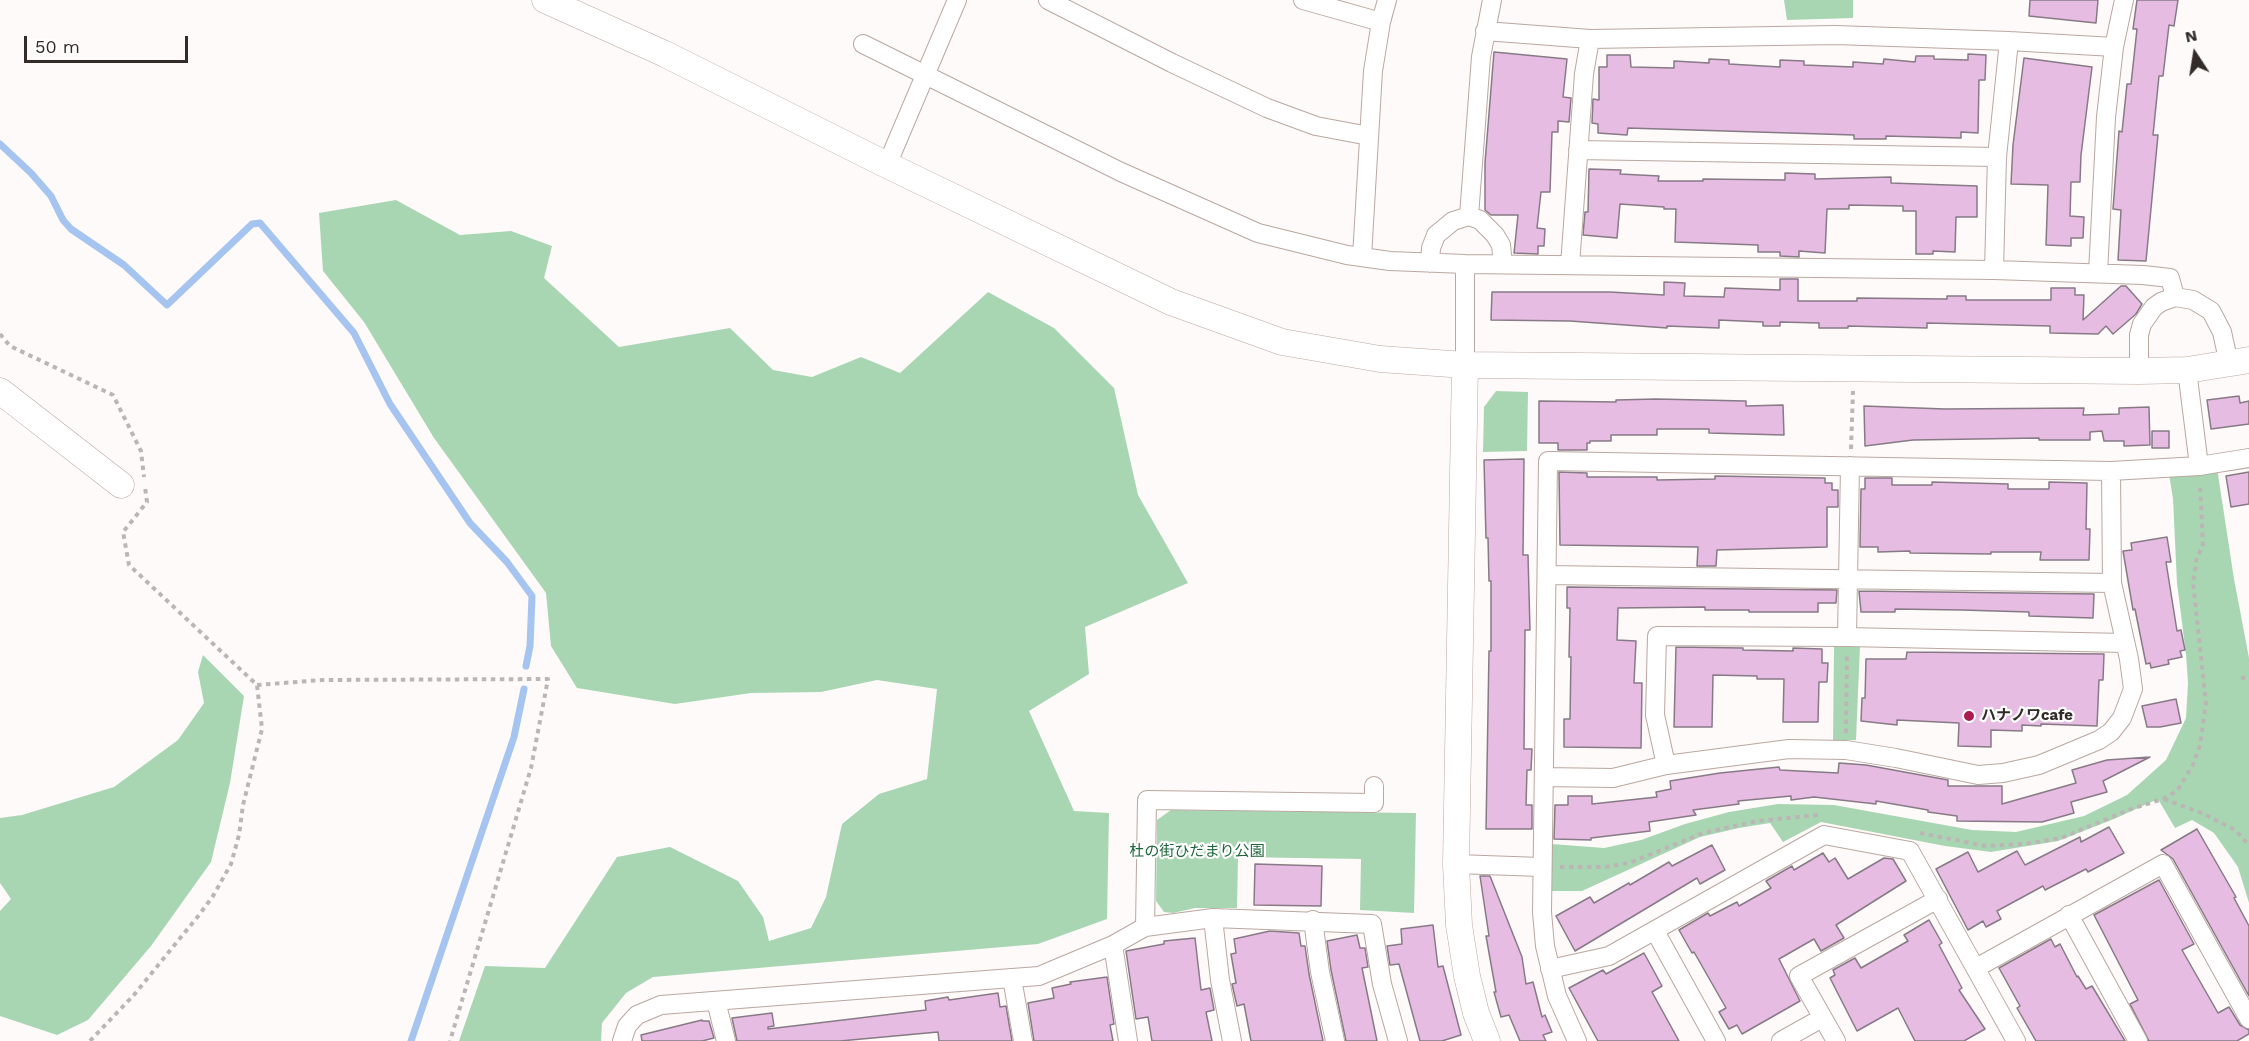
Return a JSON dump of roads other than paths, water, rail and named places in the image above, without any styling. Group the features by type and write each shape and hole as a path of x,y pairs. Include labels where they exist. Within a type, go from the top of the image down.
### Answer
{"street":[{"path":"545,0 665,54 887,165 1171,302 1282,342 1380,359 1465,365 2139,371 2187,370 2239,362 2211,311 2193,300 2175,297 2154,307 2142,324 2139,335 2139,371"},
{"path":"887,165 957,0"},
{"path":"1048,0 1267,108 1316,126 1369,136"},
{"path":"1302,0 1381,22"},
{"path":"1362,257 1373,71 1387,0"},
{"path":"1469,216 1478,89 1485,31 1492,0"},
{"path":"2098,273 2104,147 2114,47 2124,0"},
{"path":"1485,31 1590,39 1835,35 2114,47"},
{"path":"1570,265 1584,74 1590,39"},
{"path":"1994,270 1997,157 2009,41"},
{"path":"863,44 1121,172 1258,233 1362,257 1390,261 1465,264 2098,273 2170,278 2175,297"},
{"path":"1578,150 1997,157"},
{"path":"1430,263 1431,248 1436,235 1453,221 1469,216 1488,227 1495,235 1501,245 1503,264"},
{"path":"1465,264 1456,864 1459,924 1467,976 1476,1012 1487,1041"},
{"path":"2187,370 2199,466"},
{"path":"0,391 121,485"},
{"path":"1577,1041 1564,1016 1550,969 1542,912 1548,461 2111,471 2199,466 2249,458"},
{"path":"1847,638 1850,466"},
{"path":"1544,777 1613,778 1666,765 1789,749 1846,750 1978,775 2019,770 2059,757 2099,740 2111,732 2122,718 2133,689 2112,583 2111,471"},
{"path":"1547,575 2112,583"},
{"path":"1666,765 1655,715 1657,636 2125,643"},
{"path":"1145,927 1147,800 1374,803 1374,786"},
{"path":"1550,969 1608,956 1824,835 1910,851 2016,1041"},
{"path":"1456,864 1541,867"},
{"path":"1976,968 2163,864 2249,1019"},
{"path":"1836,1041 1799,976 1938,899"},
{"path":"2069,915 2139,1041"},
{"path":"1213,918 1220,980 1232,1041"},
{"path":"622,1041 627,1026 637,1014 661,1005 1040,976 1113,945 1145,927 1213,918 1372,924 1382,984 1398,1041"},
{"path":"1313,920 1320,972 1335,1041"},
{"path":"1655,930 1716,1041"},
{"path":"1113,945 1128,1041"},
{"path":"1012,978 1023,1041"},
{"path":"716,1001 726,1041"},
{"path":"1781,1041 1822,1018"}],"waterway":[{"path":"0,144 31,173 51,196 63,220 71,229 124,265 167,305 252,224 260,223 354,333 390,404 470,523 507,562 532,596 530,646 526,666"},
{"path":"411,1041 514,737 524,689"}],"place":[{"name":"ハナノワcafe","path":"1969,716"}],"park label":[{"name":"杜の街ひだまり公園","path":"1197,852"}]}
